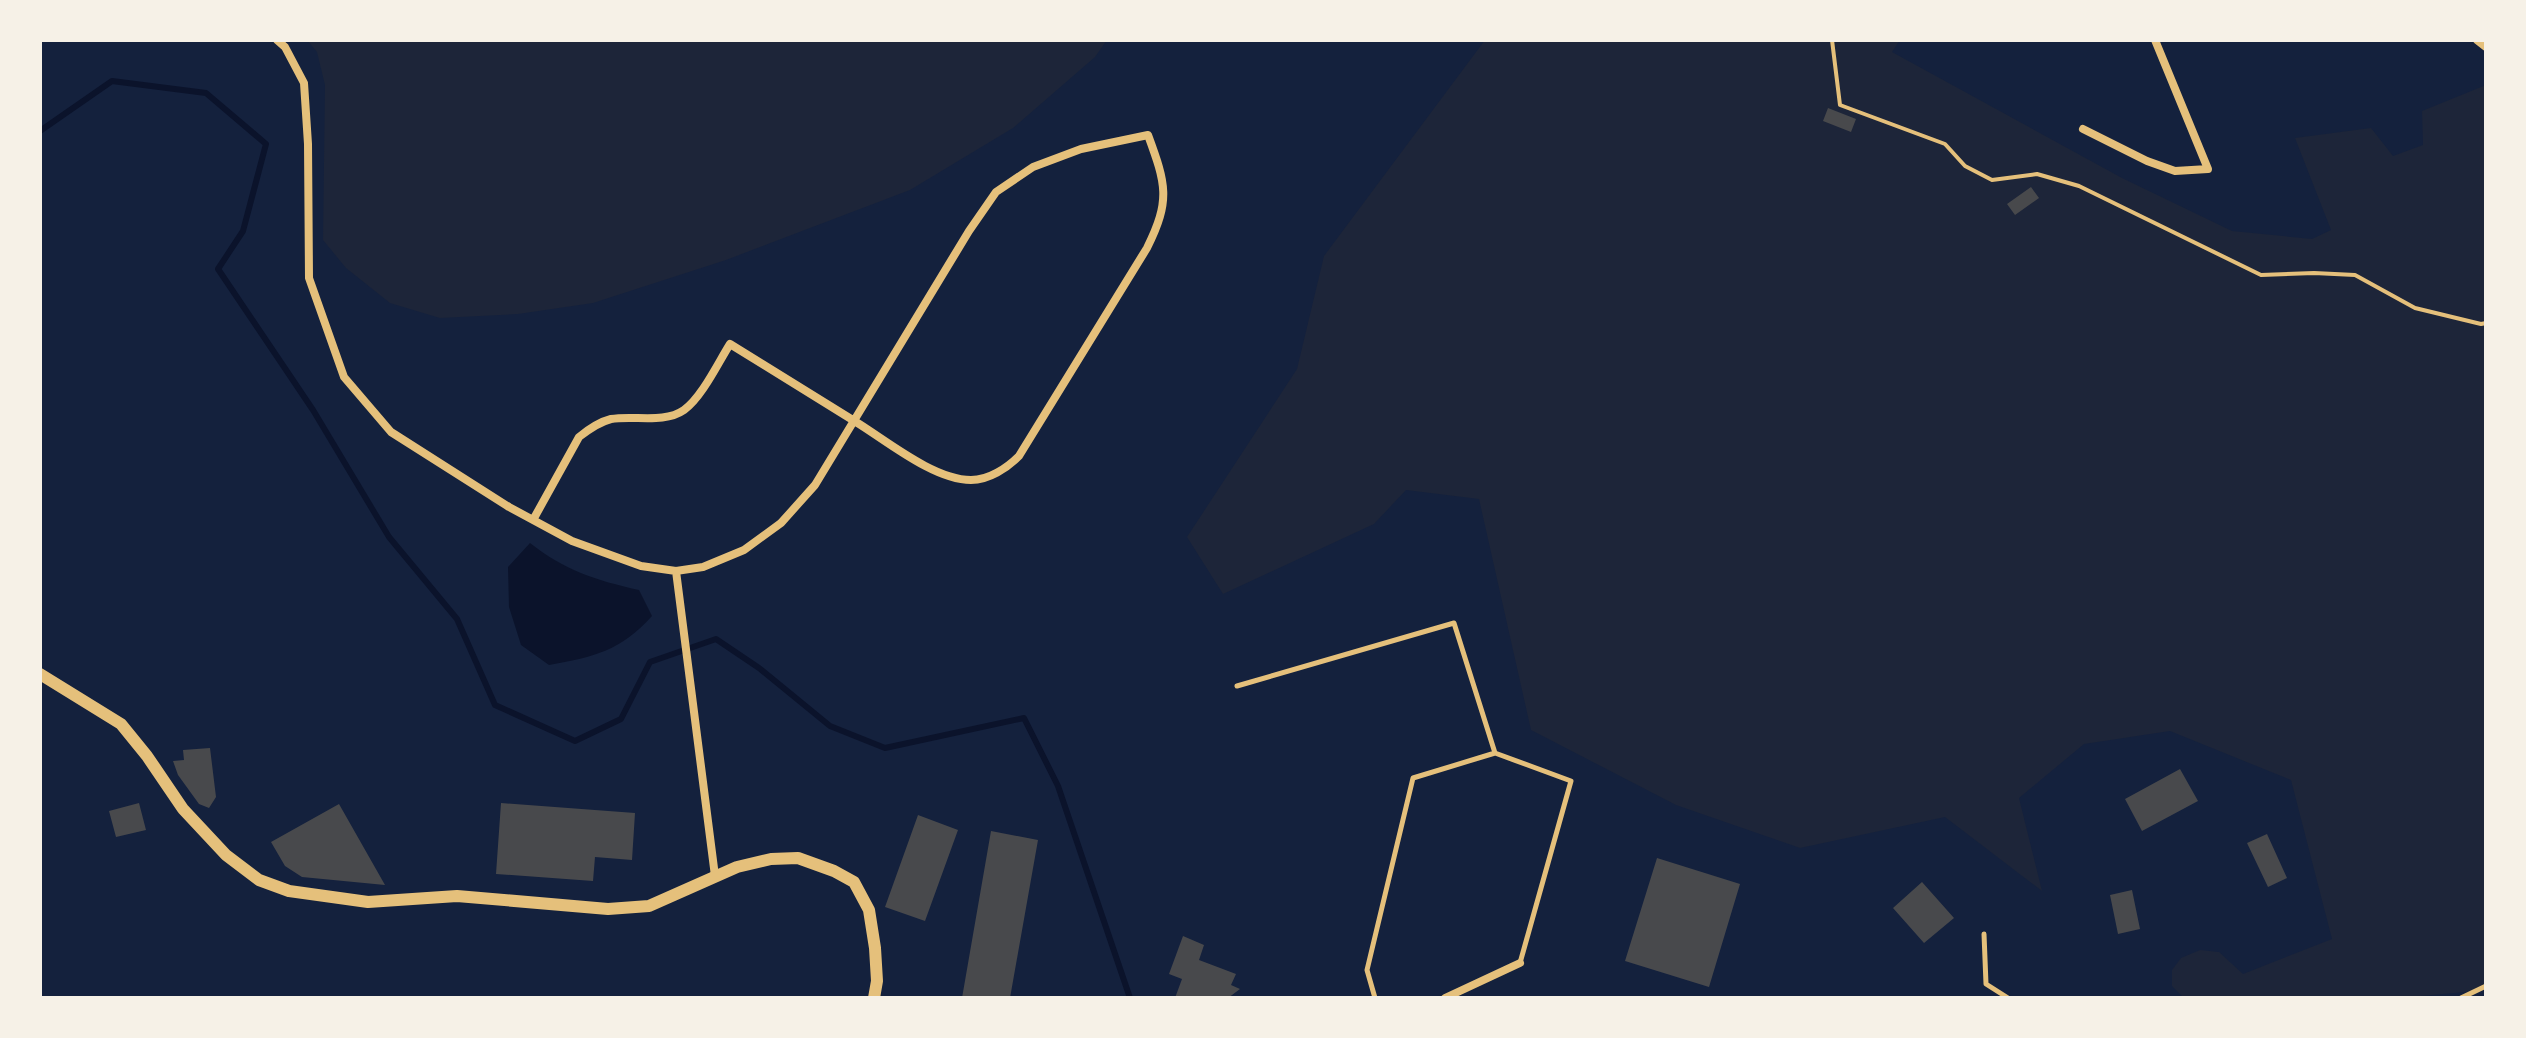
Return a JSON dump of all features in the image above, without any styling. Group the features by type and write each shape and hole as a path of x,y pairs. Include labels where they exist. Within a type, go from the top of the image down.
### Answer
{"street":[{"path":"277,40 285,47 304,83 308,144 309,278 344,377 391,432 533,520 572,541 641,566 676,571 703,567 744,550 781,523 815,485 854,421 969,231 996,192 1033,167 1081,149 1148,135 1163,177 1164,202 1159,224 1019,456 1008,466 990,476 971,480 928,467 854,421 730,344 694,400 683,411 668,416 608,420 579,437 533,520"},
{"path":"2083,129 2147,161 2175,171 2208,169 2155,40"},
{"path":"2477,40 2486,47"},
{"path":"676,571 715,876"},
{"path":"40,674 121,724 183,809 226,855 259,880 289,891 368,902 457,896 608,909 649,906 737,867 771,859 798,858 854,882 869,910 877,981 874,998"},
{"path":"1445,998 1463,994 1520,963"}],"lane":[{"path":"1237,686 1454,623 1495,753"},
{"path":"1375,998 1367,970 1413,778 1495,753 1571,781 1520,963"},
{"path":"1984,934 1986,984 2008,998"},
{"path":"2461,998 2486,986"}],"path":[{"path":"1832,40 1840,105 1945,144 1965,166 1992,180 2037,174 2079,186 2261,275 2355,275 2415,308 2486,323"}],"shaded area":[{"path":"307,40 1107,40 1095,57 1013,128 910,190 726,260 593,303 518,314 440,318 390,303 346,268 323,240 325,85 317,52"},
{"path":"1485,40 1900,40 1892,52 2122,178 2232,231 2312,239 2331,230 2295,138 2371,128 2393,156 2423,145 2422,111 2486,85 2486,990 2400,998 2184,998 2172,986 2172,970 2181,958 2200,950 2219,952 2243,974 2332,939 2291,780 2170,731 2084,744 2019,798 2042,891 1945,817 1800,848 1676,805 1531,730 1479,499 1406,490 1374,524 1223,594 1187,537 1297,369 1324,256"},
{"path":"530,543 556,561 582,573 639,590 652,616 629,637 605,651 549,665 521,645 509,607 508,567"}],"building":[{"path":"1828,108 1856,119 1851,132 1823,121"},
{"path":"2031,187 2039,198 2015,215 2007,204"},
{"path":"210,748 216,797 209,808 199,804 178,775 173,761 184,760 183,750"},
{"path":"2180,769 2198,801 2142,831 2125,799"},
{"path":"139,803 146,830 116,837 109,811"},
{"path":"501,803 635,813 632,860 595,857 593,881 496,874"},
{"path":"339,804 385,885 302,877 285,866 271,842"},
{"path":"918,815 958,830 925,921 885,907"},
{"path":"991,831 1038,840 1010,998 962,998"},
{"path":"2267,834 2287,878 2268,887 2247,843"},
{"path":"1657,858 1740,884 1709,987 1625,961"},
{"path":"1922,882 1954,918 1924,943 1893,908"},
{"path":"2132,890 2140,929 2118,934 2110,895"},
{"path":"1183,936 1204,945 1199,960 1236,974 1231,985 1240,989 1228,998 1175,998 1182,979 1169,974"}],"waterway":[{"path":"40,131 112,81 206,93 266,144 243,231 218,269 313,410 389,537 457,619 495,705 575,741 621,719 650,662 716,639 759,668 830,726 885,748 1024,718 1058,786 1130,998"}]}
